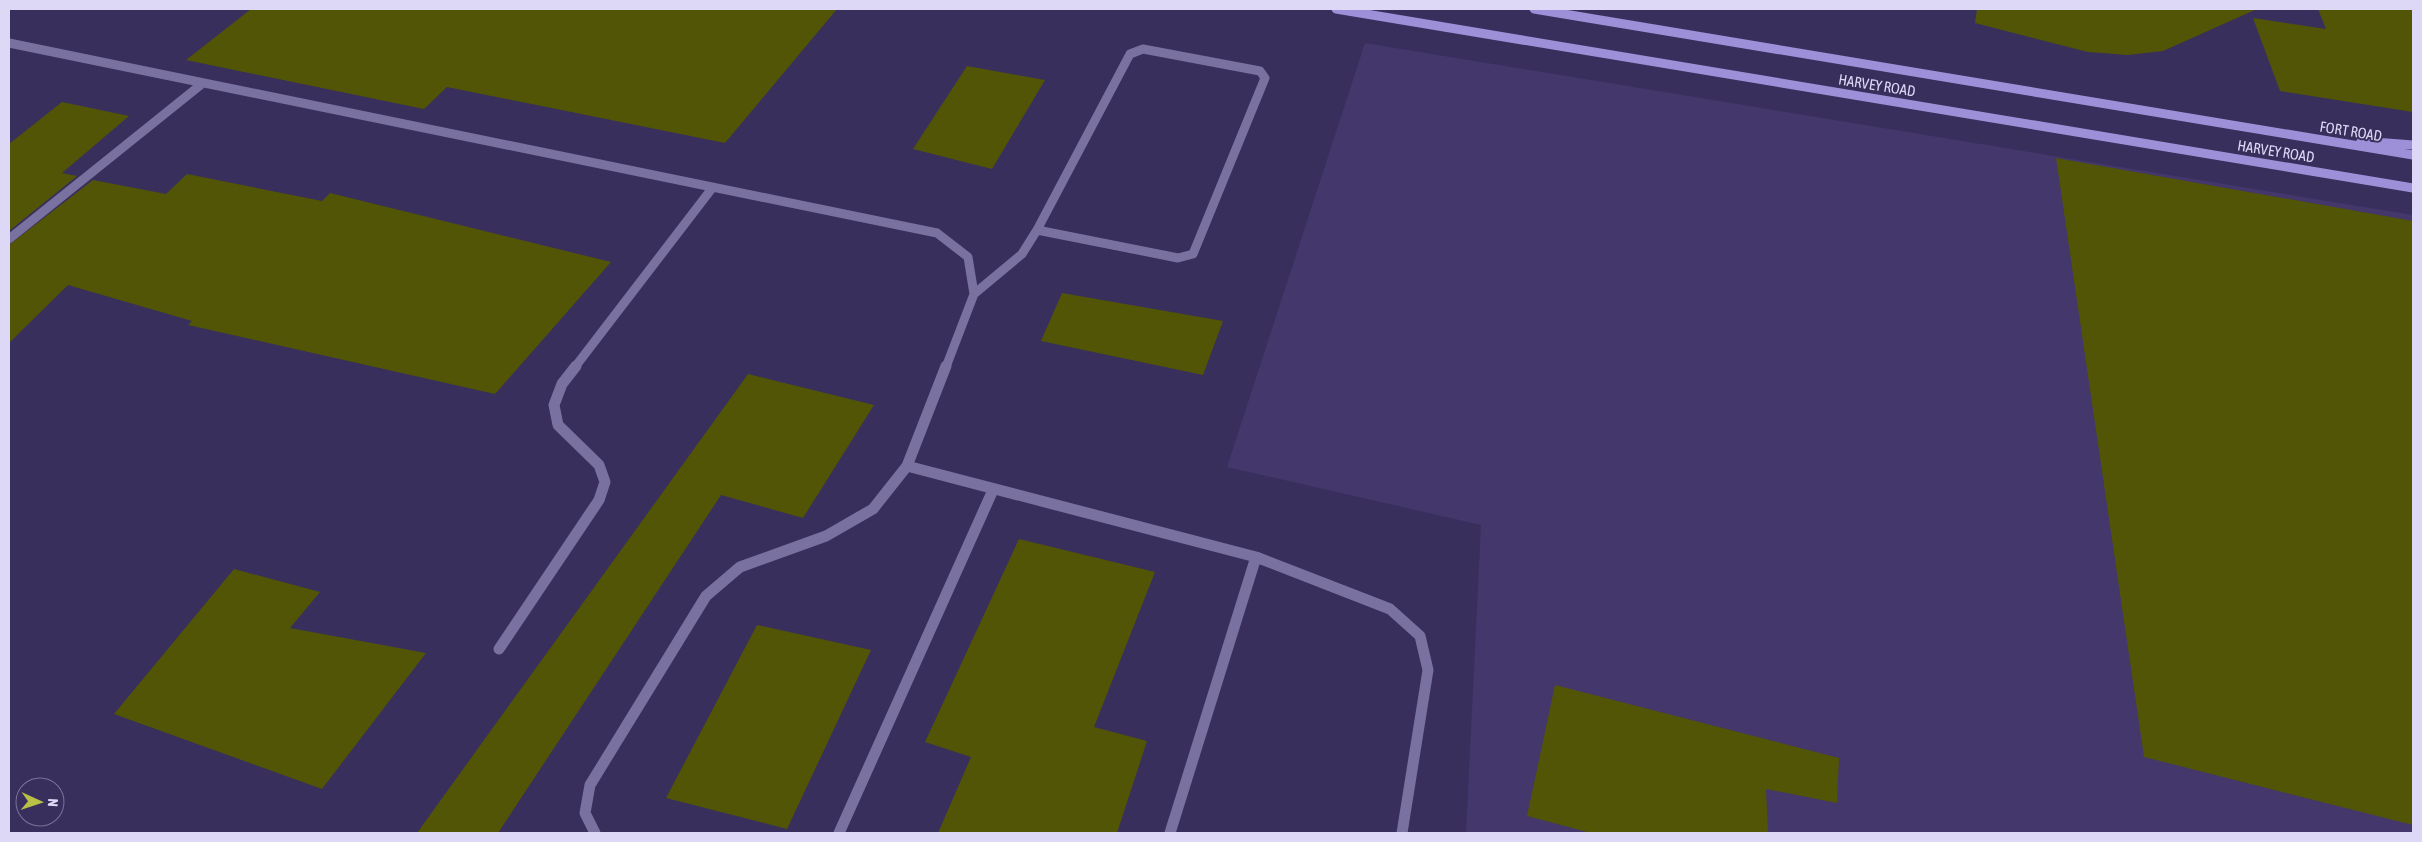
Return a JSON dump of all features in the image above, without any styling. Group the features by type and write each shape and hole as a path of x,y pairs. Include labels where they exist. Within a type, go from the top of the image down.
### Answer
{"main road":[{"name":"HARVEY ROAD","path":"1336,9 2413,188"},
{"name":"HARVEY ROAD","path":"1534,9 2285,135"},
{"path":"2285,135 2413,145"},
{"name":"FORT ROAD","path":"2285,135 2413,155"}],"lane":[{"path":"9,43 937,233 968,257 974,294"},
{"path":"595,833 584,813 590,785 706,596 740,567 826,536 873,509 907,466 974,294 1022,254 1037,230 1130,54 1136,50 1143,49 1260,71 1264,74 1265,78 1193,254 1178,258 1037,230"},
{"path":"9,239 203,83"},
{"path":"499,649 599,500 605,482 599,465 558,425 554,406 562,384 714,187"},
{"path":"907,466 993,490 1256,557 1390,609 1420,636 1428,670 1402,833"},
{"path":"839,833 993,490"},
{"path":"1170,833 1256,557"}],"shaded area":[{"path":"1365,43 2413,215 2413,833 1466,833 1481,525 1227,467"}],"building":[{"path":"251,9 837,9 725,143 447,87 424,109 186,60"},
{"path":"1977,9 2257,9 2163,51 2128,55 2088,52 1975,23"},
{"path":"2318,9 2413,9 2413,112 2280,91 2253,18 2326,29"},
{"path":"967,66 1045,80 992,169 913,149"},
{"path":"62,102 129,116 62,173 77,176 9,231 9,144"},
{"path":"2056,158 2413,221 2413,825 2144,757"},
{"path":"187,174 322,201 330,193 611,262 495,394 188,325 192,321 68,285 9,343 9,245 93,180 166,194"},
{"path":"1062,293 1223,321 1203,375 1041,341"},
{"path":"748,374 874,405 803,518 721,495 498,833 417,833"},
{"path":"1019,539 1155,572 1094,727 1147,741 1117,833 938,833 971,757 925,742"},
{"path":"234,569 320,592 290,628 426,653 322,789 114,714"},
{"path":"757,625 871,650 787,829 666,798"},
{"path":"1555,685 1839,758 1837,803 1766,789 1768,833 1591,833 1527,816"}]}
